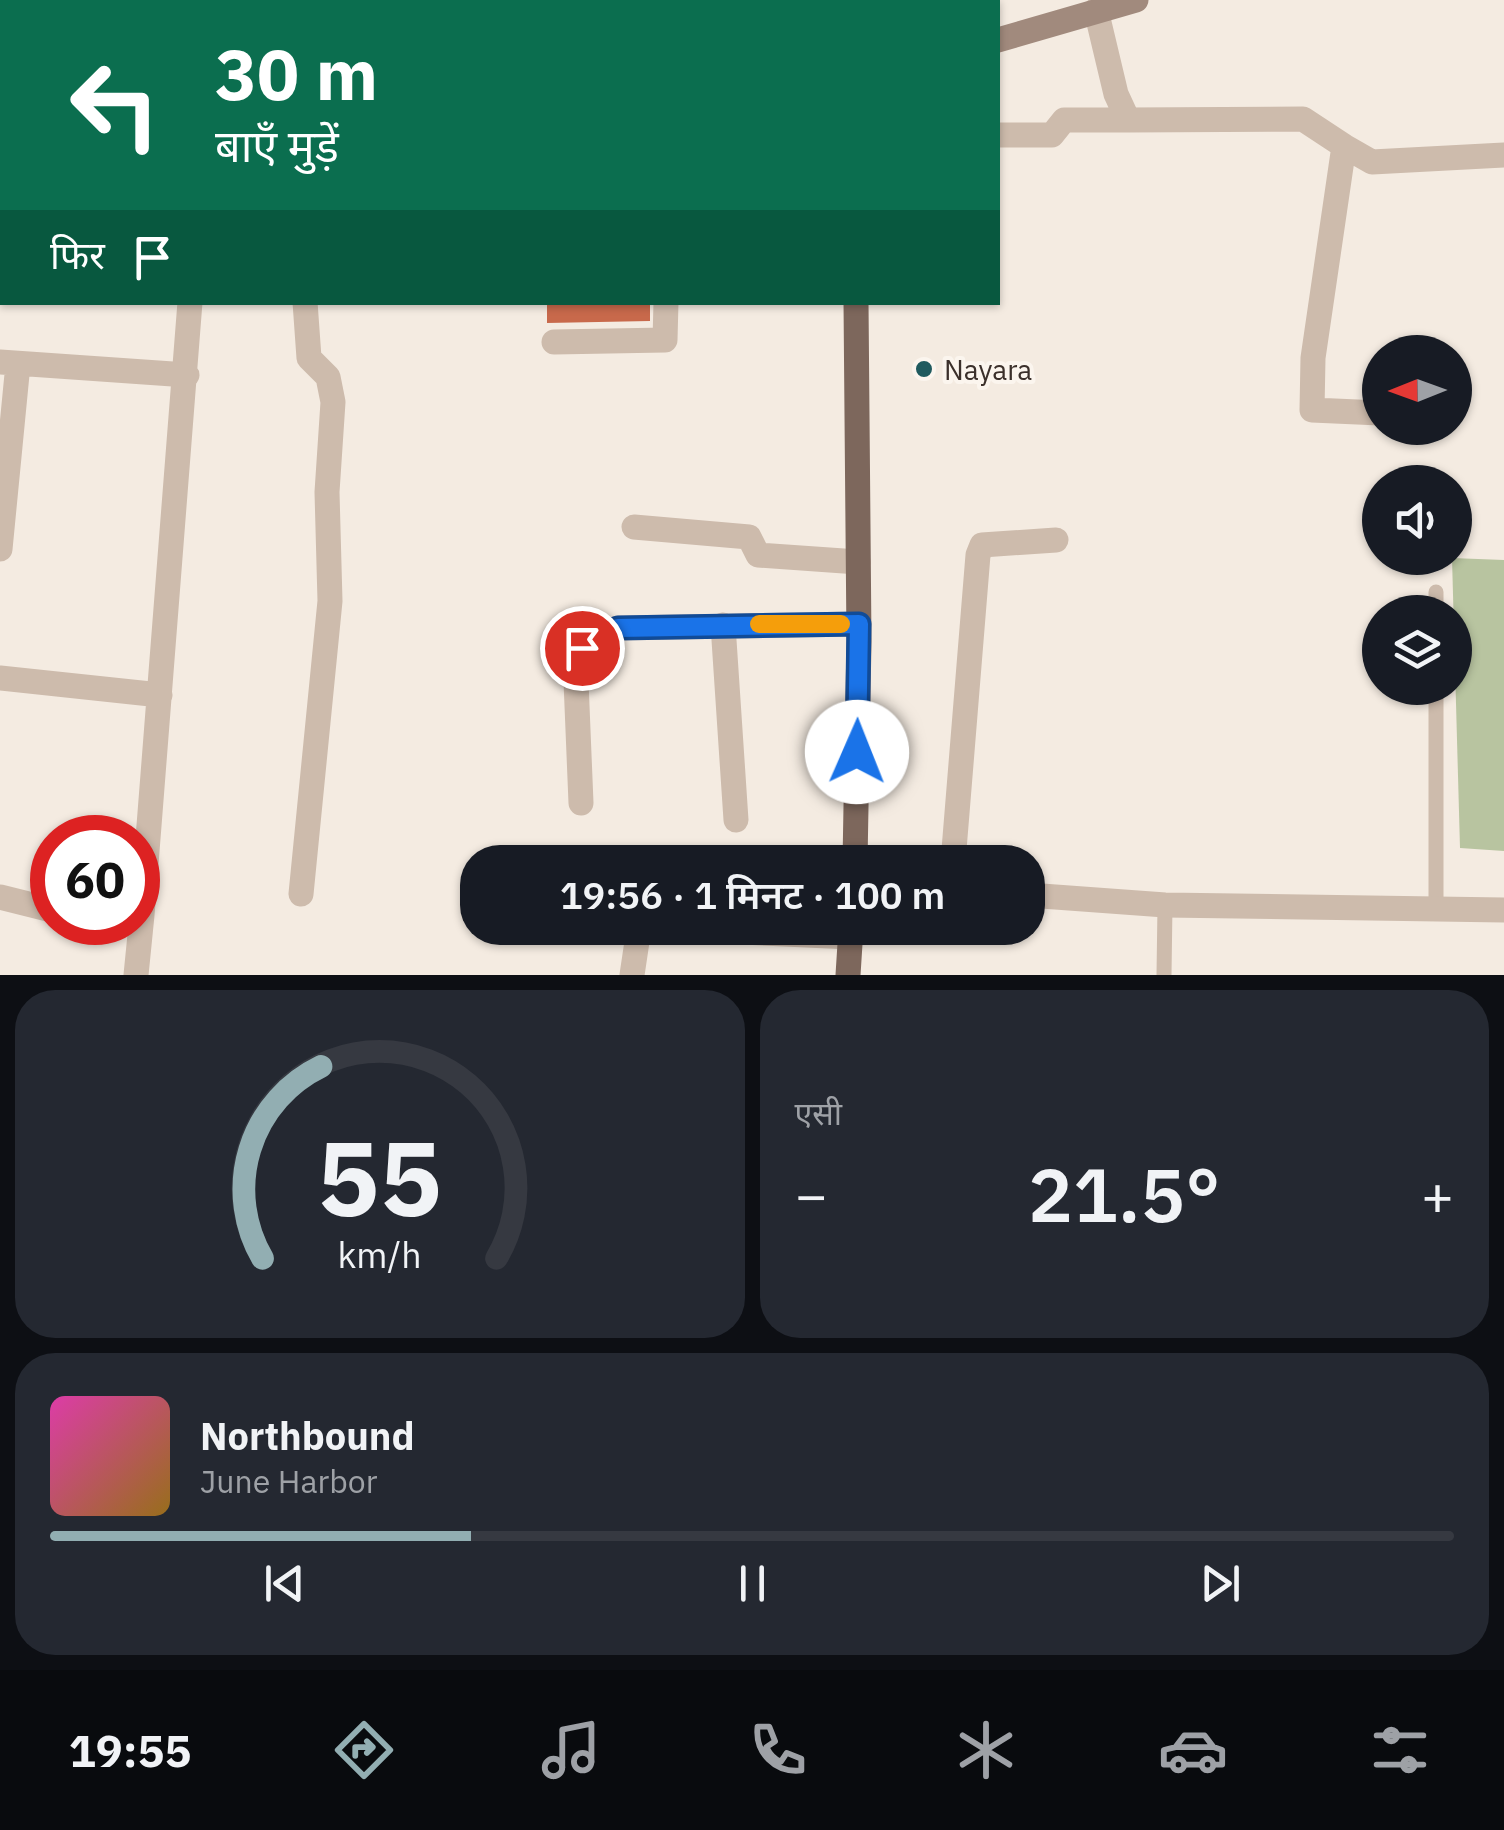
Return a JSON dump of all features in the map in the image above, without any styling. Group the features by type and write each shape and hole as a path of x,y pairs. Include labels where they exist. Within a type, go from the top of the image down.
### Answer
{"main road":[{"path":"1000,39 1133,0"},
{"path":"854,845 859,624 856,305"},
{"path":"848,975 850,945"}],"street":[{"path":"1096,10 1116,94 1128,120"},
{"path":"1000,134 1052,135 1064,120 1304,119 1372,162 1504,156"},
{"path":"1344,146 1313,358 1312,410 1362,412"},
{"path":"149,815 190,305"},
{"path":"302,894 330,601 327,492 333,402 328,378 309,358 305,305"},
{"path":"554,342 666,340 666,305"},
{"path":"0,549 9,363 187,375"},
{"path":"634,528 749,537 758,554 858,562"},
{"path":"954,845 978,555 982,545 994,541 1056,540"},
{"path":"581,803 575,657 590,638 618,628 859,624"},
{"path":"722,625 736,820"},
{"path":"0,678 160,695"},
{"path":"1045,895 1166,905 1504,910"},
{"path":"0,897 30,904"},
{"path":"136,975 138,945"},
{"path":"632,975 636,945"}],"lane":[{"path":"1436,705 1436,908"},
{"path":"1164,975 1166,905"}],"green space":[{"path":"1472,559 1504,560 1504,851 1460,848 1456,705 1472,705 1472,595 1453,595 1452,575 1472,575"}],"building":[{"path":"547,305 650,305 650,321 547,323"}],"slow traffic":[{"path":"759,624 841,624"}],"place":[{"name":"Nayara","path":"924,369"}],"route":[{"path":"582,648 590,638 618,628 859,624 857,752"}]}
